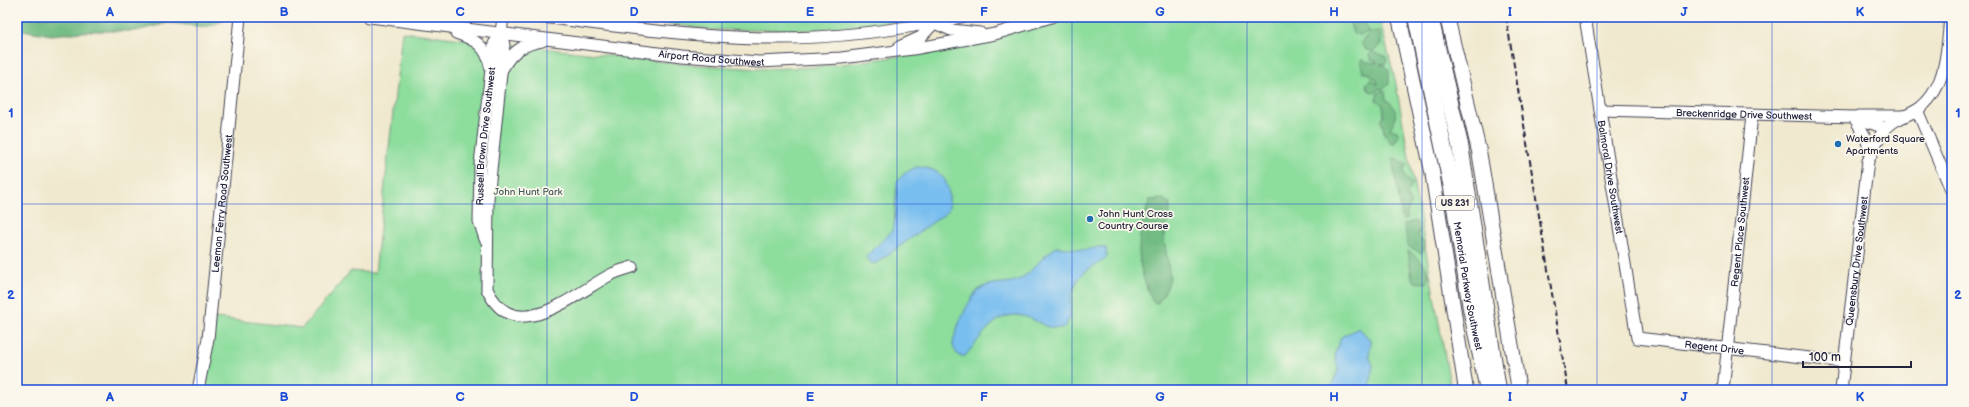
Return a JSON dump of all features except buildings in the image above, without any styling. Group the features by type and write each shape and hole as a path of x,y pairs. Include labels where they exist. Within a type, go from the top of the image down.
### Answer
{"highway":[{"name":"Memorial Parkway Southwest","path":"1416,17 1452,188 1471,308 1488,390"},
{"name":"Memorial Parkway Southwest","path":"1430,17 1460,145 1498,390"},
{"path":"1471,308 1478,390"},
{"path":"1490,333 1504,390"}],"main road":[{"path":"1399,17 1432,171 1466,390"},
{"path":"1447,17 1479,151 1519,390"}],"street":[{"name":"Airport Road Southwest","path":"370,17 439,26 502,24 556,40 682,56 759,62 841,58 887,52 995,34 1051,17"},
{"path":"542,17 675,33 762,38 850,35 934,20 961,17"},
{"name":"Balmoral Drive Southwest","path":"1585,17 1637,338"},
{"path":"1885,128 1917,110 1936,88 1943,72 1950,17"},
{"name":"Leeman Ferry Road Southwest","path":"198,390 208,339 241,19"},
{"path":"934,20 951,30 995,34"},
{"path":"887,52 916,40 934,20"},
{"name":"Russell Brown Drive Southwest","path":"502,24 494,44 496,72 480,164 479,188 479,221 486,241 488,289 492,298 499,307 511,315 526,316 544,314 613,273 632,267"},
{"path":"439,26 479,43 496,72 518,50 527,44 556,40"},
{"name":"Breckenridge Drive Southwest","path":"1600,110 1854,117 1885,128"},
{"path":"1917,110 1952,192"},
{"name":"Regent Place Southwest","path":"1723,390 1729,348 1752,115"},
{"path":"1871,155 1866,138 1854,117 1904,116"},
{"name":"Queensbury Drive Southwest","path":"1841,390 1868,161 1885,128"},
{"name":"Regent Drive","path":"1637,338 1844,362"}],"green space":[{"path":"17,17 221,17 223,21 205,27 168,23 136,31 94,31 51,35 17,29"},
{"path":"622,17 919,17 894,22 812,30 713,30"},
{"name":"John Hunt Cross Country Course","path":"1072,17 1379,17 1395,79 1451,390 204,390 215,318 302,328 351,271 375,273 402,32 683,64 758,69 818,67 932,52"},
{"path":"1348,17 1362,17 1362,20 1367,25 1368,32 1361,35 1353,33"},
{"path":"1378,31 1380,33 1381,44 1374,51 1366,50 1361,43 1369,33"},
{"path":"1372,52 1385,56 1387,61 1385,64 1380,64 1385,66 1389,71 1389,84 1382,90 1378,88 1377,92 1369,91 1366,84 1372,79 1378,85 1376,78 1371,77 1370,73 1363,73 1361,62 1363,59 1367,62 1377,63 1376,61 1371,60 1369,55"},
{"path":"1385,91 1386,100 1393,106 1396,113 1390,129 1397,131 1399,135 1393,145 1385,135 1381,120 1384,117 1383,105 1376,100 1378,93"},
{"path":"1395,158 1407,165 1404,168 1405,178 1412,184 1406,194 1411,203 1407,212 1407,219 1403,221 1392,159"},
{"path":"1163,199 1170,204 1164,240 1170,277 1167,288 1158,303 1153,302 1147,288 1140,263 1139,251 1142,227 1150,200"},
{"path":"1416,221 1419,230 1418,236 1426,246 1421,253 1408,246 1404,224"},
{"path":"1408,250 1423,263 1429,274 1427,283 1415,282 1412,279"}],"water":[{"path":"916,167 923,167 935,171 944,178 947,183 948,190 948,210 878,262 872,264 866,257 891,232 894,226 897,181 905,173"},
{"path":"1057,247 1085,250 1099,247 1106,248 1107,257 1084,273 1078,280 1070,301 1069,316 1065,327 1050,327 1023,316 1013,315 1003,317 987,329 965,356 959,356 953,347 954,339 963,314 977,291 986,286 1020,279 1030,272 1047,254"},
{"path":"1359,328 1371,341 1369,356 1373,365 1370,387 1368,390 1330,390 1338,370 1335,354 1341,337"}],"railway":[{"path":"1506,17 1568,390"}],"place":[{"name":"Waterford Square Apartments","path":"1838,144"},
{"name":"John Hunt Cross Country Course","path":"1090,219"}],"park label":[{"name":"John Hunt Park","path":"528,191"}]}
